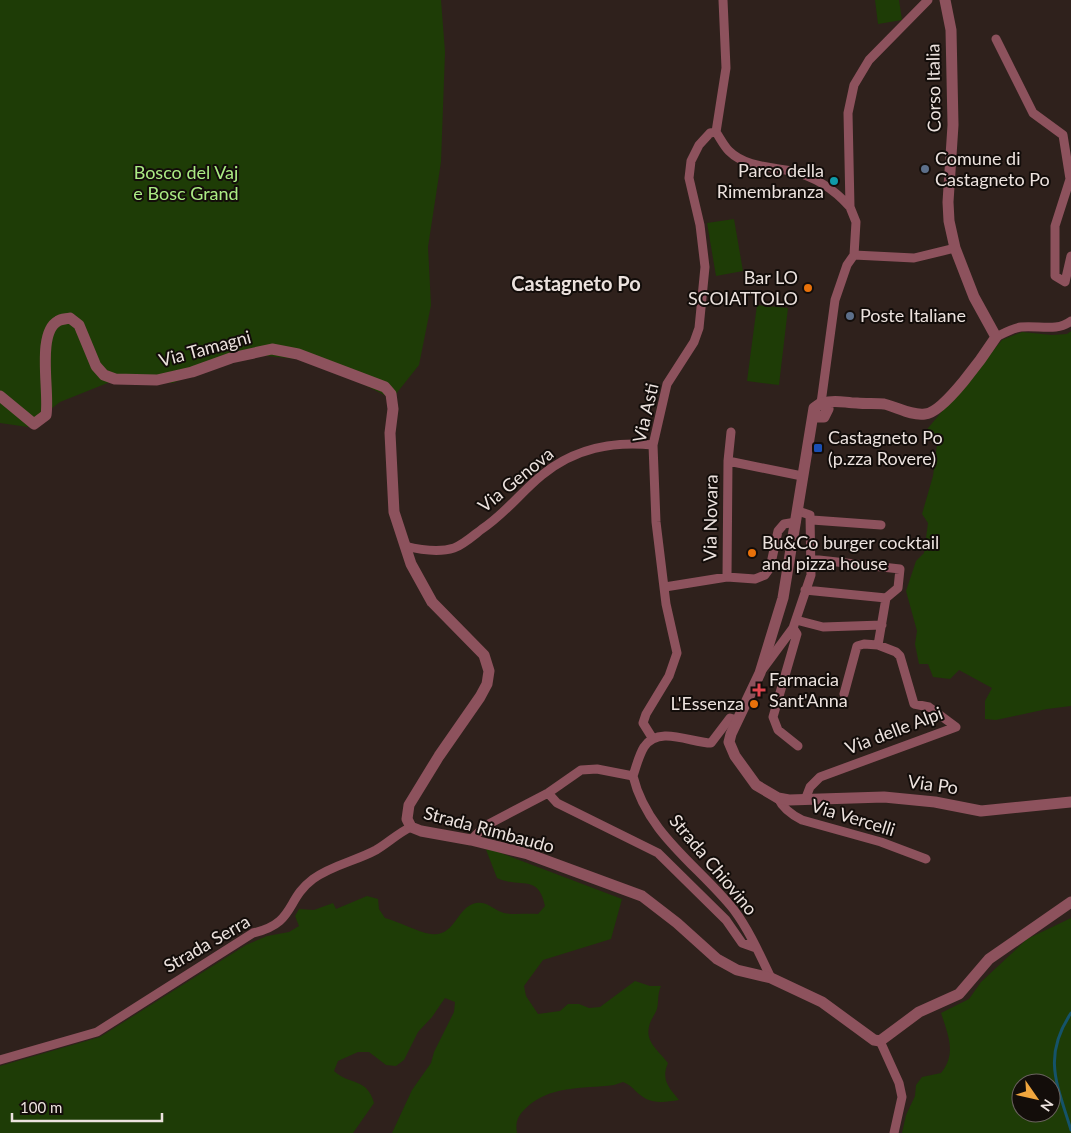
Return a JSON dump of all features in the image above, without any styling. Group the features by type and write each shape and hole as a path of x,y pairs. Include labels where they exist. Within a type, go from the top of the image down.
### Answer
{"street":[{"path":"723,0 726,68 716,132 729,151 740,159 759,166 794,172 817,181 837,193 850,208 856,222 854,255 847,265 835,300 822,409 811,437 802,476 783,598 760,673 731,734 731,750 756,785 784,799"},
{"path":"850,208 848,113 854,85 869,60 928,0"},
{"name":"Corso Italia","path":"945,0 950,30 954,138 948,202 955,248 974,297 995,332 996,337"},
{"path":"996,39 1033,113 1063,135 1070,179 1055,226 1055,276 1065,282 1071,256"},
{"name":"Via Asti","path":"653,740 643,723 646,714 669,676 677,653 666,604 656,522 653,445 667,384 694,342 699,328 705,267 700,224 689,178 691,161 699,145 710,133 716,132"},
{"path":"854,255 914,258 955,248"},
{"name":"Via Tamagni","path":"0,396 34,424 46,415 48,398 45,363 47,342 51,329 58,321 70,318 79,325 96,366 104,375 115,379 156,380 192,372 231,358 272,349 298,354 364,378 385,387 391,394 393,409 390,433 394,512 405,546"},
{"path":"822,409 845,403 883,404 922,415 934,411 986,352 996,337 1022,327 1064,326 1071,321"},
{"name":"Via Novara","path":"727,577 728,461 731,432"},
{"name":"Via Genova","path":"405,546 428,551 455,548 493,522 543,475 572,456 607,444 653,445"},
{"name":"Via Novara","path":"728,461 802,476"},
{"path":"665,587 727,577 755,579 765,575 770,568 778,531 784,524 797,517 810,515 812,520 811,576 795,624 760,673"},
{"path":"812,520 881,525"},
{"name":"Strada Rimbaudo","path":"405,546 411,564 432,602 484,655 489,671 487,684 480,697 439,756 409,804 407,819 411,827 421,832 471,840 528,854 642,896 677,923 717,959 737,970 771,978 822,1002 861,1033 880,1041"},
{"path":"810,559 900,569 898,588 886,598 878,646 864,644 857,646 844,694"},
{"path":"806,590 886,598"},
{"path":"795,624 823,627 882,625"},
{"path":"795,624 796,634 773,717 778,730 798,746"},
{"name":"Via delle Alpi","path":"805,800 810,787 820,777 956,727 929,707 914,704 900,656 896,652 878,646"},
{"path":"471,840 485,826 548,793 581,770 597,769 633,776 645,747 653,740 664,736 711,742 730,718 737,720"},
{"name":"Strada Chiovino","path":"633,776 642,804 672,847 733,909 771,978"},
{"name":"Strada Chiovino","path":"548,793 557,803 658,852 726,920 742,943 756,948"},
{"name":"Via Po","path":"784,799 884,797 935,802 981,811 1071,802"},
{"name":"Via Vercelli","path":"784,799 781,805 792,815 802,820 881,842 926,859"},
{"name":"Strada Serra","path":"0,1060 97,1032 253,932 279,923 288,915 300,892 312,880 329,869 375,850 411,827"},
{"path":"894,1133 902,1097 899,1083 880,1041 919,1012 959,994 989,960 1071,902"}],"green space":[{"name":"Bosco del Vaj e Bosc Grand","path":"0,0 441,0 445,52 441,162 428,247 431,305 419,365 392,399 349,377 305,360 258,355 218,364 173,383 110,382 60,402 28,427 0,423"},
{"path":"875,0 899,0 902,20 878,24"},
{"path":"734,219 743,271 716,276 707,223"},
{"path":"757,305 788,308 779,385 747,381"},
{"path":"1071,331 1071,706 996,720 985,719 985,701 992,688 959,670 950,679 933,677 928,664 919,664 915,644 917,631 906,591 916,561 924,553 928,523 922,514 933,476 938,437 923,434 1002,340 1022,332 1052,335 1067,334"},
{"path":"485,847 622,899 611,939 543,960 524,986 526,996 538,1014 560,1011 568,1004 579,1004 589,1008 600,1007 635,981 650,986 661,986 657,1009 650,1022 648,1032 651,1042 668,1063 665,1074 667,1083 679,1100 658,1102 648,1100 623,1082 614,1085 555,1092 534,1101 521,1114 517,1122 517,1133 392,1133 412,1090 431,1063 434,1052 454,1012 455,1002 445,998 432,1017 418,1032 404,1060 396,1066 386,1065 369,1052 358,1052 338,1061 334,1071 340,1076 367,1089 374,1103 353,1133 0,1133 0,1066 100,1037 246,945 267,936 289,932 299,926 295,916 299,909 314,910 333,903 336,909 367,896 378,899 379,909 385,918 431,934 439,934 446,931 464,910 476,903 487,904 504,913 538,914 545,906 538,889 527,884 497,878"},
{"path":"1071,918 1071,1133 902,1133 906,1115 915,1096 916,1085 922,1077 941,1073 949,1058 950,1044 941,1013 969,999 981,982 1027,939"}],"waterway":[{"path":"1071,1013 1062,1029 1055,1057 1057,1084 1071,1130"}],"place":[{"name":"Comune di Castagneto Po","path":"925,169"},
{"name":"Parco della Rimembranza","path":"834,181"},
{"name":"Bar LO SCOIATTOLO","path":"808,288"},
{"name":"Poste Italiane","path":"850,316"},
{"name":"Castagneto Po (p.zza Rovere)","path":"818,448"},
{"name":"Bu&Co burger cocktail and pizza house","path":"752,553"},
{"name":"Farmacia Sant'Anna","path":"759,690"},
{"name":"L'Essenza","path":"754,704"}],"district":[{"name":"Castagneto Po","path":"576,284"}]}
